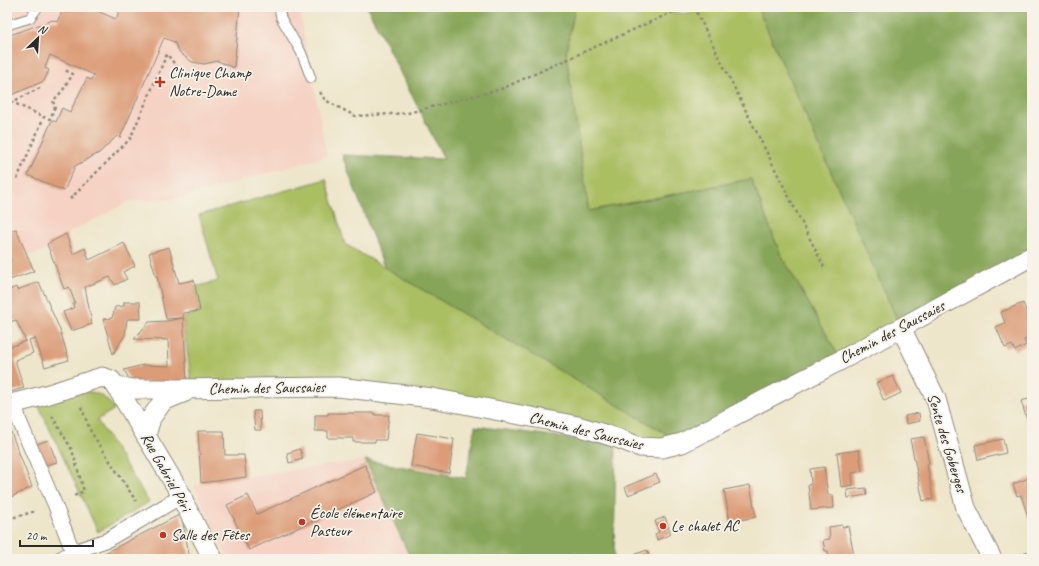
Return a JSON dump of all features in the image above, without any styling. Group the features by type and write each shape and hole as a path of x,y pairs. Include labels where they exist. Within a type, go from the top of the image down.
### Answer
{"street":[{"name":"Chemin des Saussaies","path":"116,386 142,389 338,387 416,396 578,426 640,447 662,448 682,443 901,328 1032,256"},
{"name":"Sente des Goberges","path":"901,328 936,399 966,508 992,559"},
{"path":"73,552 21,424 11,405 102,377 111,380 116,386"},
{"name":"Rue Gabriel Péri","path":"116,386 182,496 184,503 213,559"},
{"name":"Chemin des Saussaies","path":"146,435 151,418 163,401 192,389"},
{"path":"60,559 73,552 107,540 182,496"}],"lane":[{"path":"7,25 30,18 38,7"},
{"path":"279,7 281,18 301,52 311,78"}],"path":[{"path":"311,78 325,100 355,116 408,113 501,89 684,7"},
{"path":"694,7 824,267"},
{"path":"70,199 130,139 167,54 177,67 190,75 205,73"},
{"path":"40,88 12,102 50,120 55,107 53,101 63,90 73,74 65,70"},
{"path":"17,179 44,117"},
{"path":"80,402 91,432 137,502 150,515"},
{"path":"8,519 55,505 84,491 72,450 50,414"},
{"path":"1013,559 1032,550"}],"shaded area":[{"name":"Clinique Champ Notre-Dame","path":"7,7 299,7 327,156 177,199 130,201 66,234 49,249 28,256 16,229 7,232"},
{"name":"École élémentaire Pasteur","path":"365,460 410,557 406,559 228,559 194,487 201,483"}],"green space":[{"path":"367,7 575,7 566,53 589,211 751,179 780,253 841,360 682,443 384,267 342,155 444,159"},
{"path":"575,7 645,7 648,10 690,14 704,7 757,7 901,328 841,360 780,253 751,179 588,211 566,52"},
{"path":"757,7 1032,7 1032,256 901,328"},
{"path":"326,179 345,244 682,443 662,448 432,398 192,389 183,318 200,311 195,287 218,281 199,215"},
{"path":"85,391 102,396 115,409 97,420 149,502 98,532 38,405"},
{"path":"475,426 616,444 614,559 406,559 410,557 365,460 466,478"}],"building":[{"path":"64,7 88,7 116,19 121,7 240,7 234,68 218,61 204,64 192,62 180,53 174,42 164,38 120,138 117,136 99,153 75,166 64,191 28,175 52,120 56,122 62,108 70,112 87,78 91,80 94,75 50,55 45,68 49,70 44,81 7,97 7,36 53,20 57,22"},
{"path":"16,229 34,271 7,281 7,263 11,261 7,252 7,232"},
{"path":"66,234 73,254 85,248 89,260 124,243 135,266 123,272 127,279 115,285 110,277 85,287 92,324 71,331 63,312 74,308 73,304 75,303 69,287 64,289 47,244"},
{"path":"169,247 179,283 194,280 200,311 183,313 187,382 132,383 124,370 143,365 169,366 168,340 134,339 149,322 183,318 166,319 157,276 149,253"},
{"path":"39,282 60,330 69,360 45,367 35,338 29,340 33,353 15,360 24,388 7,393 7,348 26,341 16,320 7,323 7,291 16,287 17,290"},
{"path":"124,302 140,302 141,319 127,319 125,335 113,354 103,319 112,318 115,307 124,306"},
{"path":"1023,303 1032,324 1032,336 1024,340 1026,345 1015,351 1012,345 1005,348 996,327 1005,323 1001,312"},
{"path":"893,376 901,393 884,401 876,383"},
{"path":"1032,398 1032,422 1028,423 1021,401"},
{"path":"253,411 260,411 261,430 255,430"},
{"path":"328,413 375,413 375,415 389,415 386,440 375,440 375,442 353,442 353,438 328,438 328,431 315,431 315,415 328,415"},
{"path":"919,413 920,421 906,424 905,416"},
{"path":"7,427 9,427 32,487 7,499"},
{"path":"198,431 224,431 225,455 244,455 246,477 201,483"},
{"path":"417,433 454,439 449,473 411,466"},
{"path":"924,437 933,499 923,501 910,439"},
{"path":"1003,439 1006,453 978,460 975,445"},
{"path":"48,440 57,462 45,465 35,445"},
{"path":"300,449 303,459 289,463 287,453"},
{"path":"859,450 862,471 852,473 853,485 841,487 837,453"},
{"path":"365,465 377,492 249,550 227,505 248,495 257,514"},
{"path":"824,467 828,495 833,495 834,508 811,510 808,485 811,484 810,469"},
{"path":"656,474 660,482 628,495 625,487"},
{"path":"1032,477 1032,519 1029,520 1021,495 1017,496 1013,484"},
{"path":"750,485 756,517 730,522 724,490"},
{"path":"866,488 867,495 848,498 847,490"},
{"name":"Salle des Fêtes","path":"181,514 190,559 93,559"},
{"name":"Le chalet AC","path":"665,517 671,534 657,540 655,534 659,532 655,521"},
{"path":"842,525 843,527 848,526 855,559 835,559 835,557 829,558 828,551 825,551 823,540 830,539 829,527"},
{"path":"647,550 650,559 635,559 633,555"}],"place":[{"name":"Clinique Champ Notre-Dame","path":"160,82"},
{"name":"École élémentaire Pasteur","path":"302,522"},
{"name":"Le chalet AC","path":"663,526"},
{"name":"Salle des Fêtes","path":"163,535"}]}
